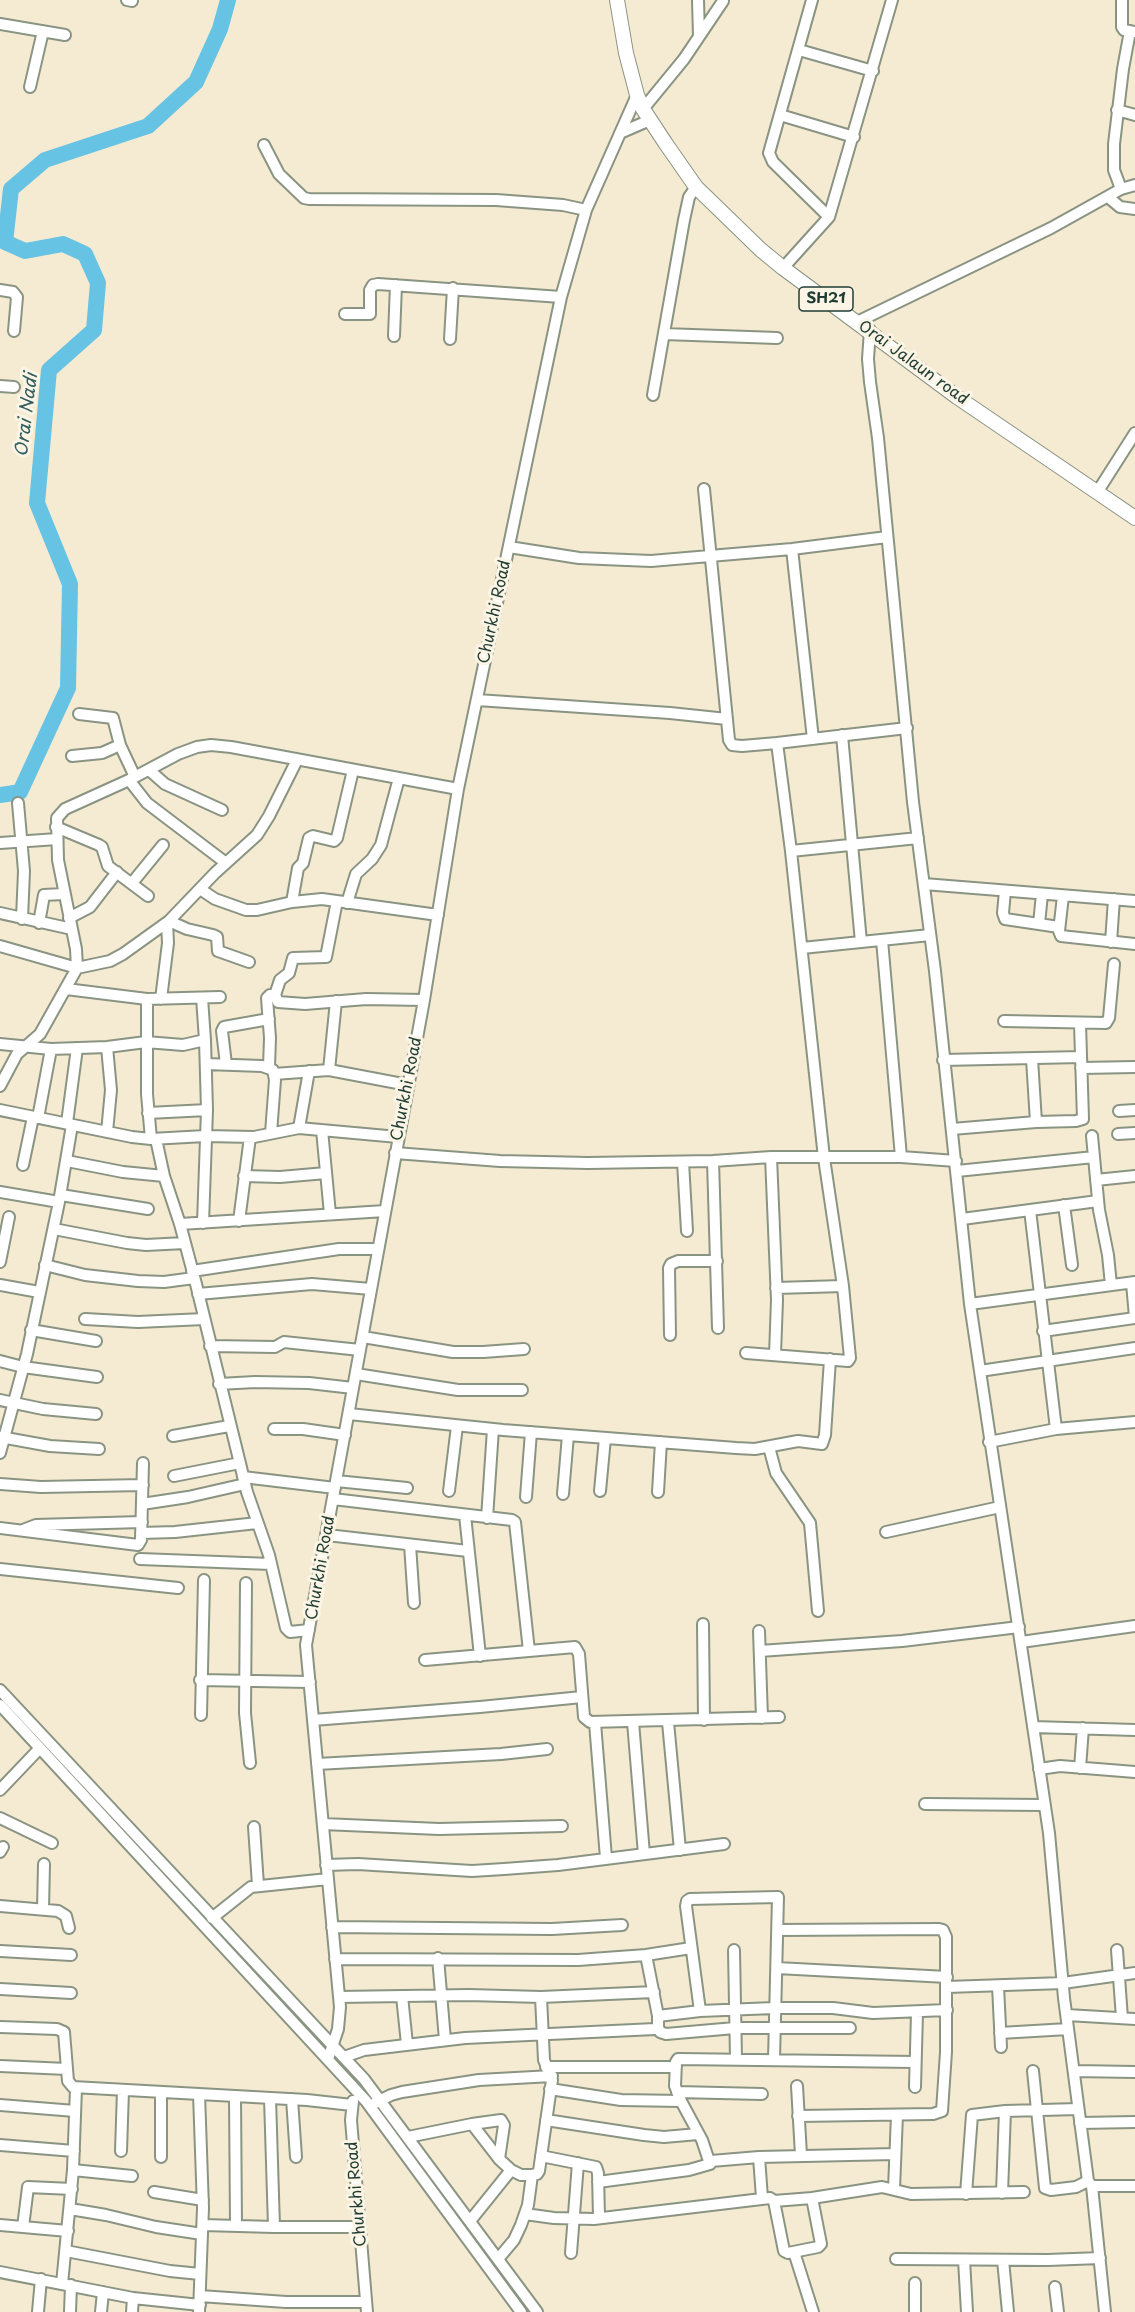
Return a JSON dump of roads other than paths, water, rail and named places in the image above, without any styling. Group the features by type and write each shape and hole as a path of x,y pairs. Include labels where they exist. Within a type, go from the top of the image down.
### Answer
{"main road":[{"name":"Orai Jalaun road","path":"617,0 626,53 637,94 647,114 696,187 761,250 783,268 870,330 957,397 1135,518"}],"street":[{"path":"698,0 699,36"},
{"path":"812,0 769,153 770,157 829,217"},
{"path":"783,268 829,217 892,0"},
{"path":"1121,189 1113,161 1117,110 1130,62 1133,32 1122,27 1122,0"},
{"path":"620,133 647,114 723,1"},
{"path":"0,24 65,35"},
{"path":"30,87 43,31"},
{"path":"799,50 873,71"},
{"name":"Churkhi Road","path":"328,2059 334,2046 339,2019 339,1997 306,1645 424,1000 458,789 561,297 586,210 637,94"},
{"path":"1117,110 1135,115"},
{"path":"780,115 854,137"},
{"path":"264,145 279,174 309,199 496,200 551,204 586,210"},
{"path":"857,322 1023,242 1121,189 1135,185"},
{"path":"653,395 684,220 690,197 696,187"},
{"path":"1108,197 1120,207 1135,209"},
{"path":"345,314 370,314 371,287 378,284 561,297"},
{"path":"394,336 396,285"},
{"path":"450,339 453,288"},
{"path":"0,290 13,292 17,297 14,331"},
{"path":"870,330 868,359 870,382 878,438 918,838 957,1166 970,1304 1044,1805 1068,2030 1100,2258 1105,2312"},
{"path":"664,334 777,338"},
{"path":"0,386 14,387"},
{"path":"1098,491 1135,434"},
{"path":"704,489 727,718 732,745 777,743 907,728"},
{"path":"508,547 579,558 651,561 792,549 887,537"},
{"path":"792,549 813,739"},
{"path":"477,700 727,718"},
{"path":"79,714 113,718 132,779 147,803 226,863"},
{"path":"842,735 861,942"},
{"path":"746,1353 848,1360 850,1358 843,1286 824,1158 777,743"},
{"path":"72,756 102,753 120,745"},
{"path":"0,1086 10,1066 25,1046 40,1034 77,968 63,894 56,826 57,818 65,809 132,779 178,754 197,747 211,746 231,747 458,789"},
{"path":"0,946 77,968 110,961 168,922 257,835 297,760"},
{"path":"149,770 165,784 222,810"},
{"path":"292,902 298,868 303,863 309,838 313,836 334,841 337,838 353,770"},
{"path":"399,778 381,845 372,859 356,874 342,902 326,957 293,958 289,974 279,980 276,999 280,1004 424,1000"},
{"path":"18,803 23,842 22,919"},
{"path":"56,826 99,845 104,851 105,861 148,897"},
{"path":"791,851 918,838"},
{"path":"0,843 57,839"},
{"path":"132,883 163,845"},
{"path":"0,913 39,923 70,924 90,907 117,872"},
{"path":"924,884 1135,901"},
{"path":"200,889 215,899 246,910 322,899 438,915"},
{"path":"1005,891 1003,913 1005,919 1059,927"},
{"path":"39,923 44,895 63,894"},
{"path":"1039,924 1042,894"},
{"path":"1063,896 1059,934 1064,937 1135,944"},
{"path":"1111,942 1114,899"},
{"path":"168,922 213,935 217,937 218,951 249,962"},
{"path":"161,999 168,943 168,922"},
{"path":"802,948 930,935"},
{"path":"882,940 901,1158"},
{"path":"1004,1021 1080,1024 1108,1022 1114,964"},
{"path":"66,989 147,999 220,997"},
{"path":"271,1133 272,1070 267,998 270,995 276,995"},
{"path":"202,998 207,1110 203,1223"},
{"path":"147,999 148,1113 154,1139 180,1224 229,1426 271,1564 286,1628 290,1632 309,1630"},
{"path":"329,1070 336,1001"},
{"path":"0,1044 51,1049 107,1047 146,1042 171,1046 222,1031 226,1025 269,1019"},
{"path":"952,1129 1083,1119 1080,1024"},
{"path":"222,1031 226,1064"},
{"path":"107,1047 111,1090 107,1132"},
{"path":"0,1453 2,1437 14,1404 23,1367 60,1199 67,1161 77,1048"},
{"path":"23,1165 51,1049"},
{"path":"943,1060 1032,1059 1135,1066"},
{"path":"1032,1059 1036,1122"},
{"path":"206,1064 226,1064 272,1070 329,1070 408,1085"},
{"path":"299,1128 309,1071"},
{"path":"0,1110 107,1132 154,1139 205,1136 250,1137 299,1128 398,1137"},
{"path":"148,1113 207,1110"},
{"path":"1119,1111 1135,1110"},
{"path":"322,1130 330,1214"},
{"path":"1118,1134 1135,1133"},
{"path":"1092,1136 1098,1201 1111,1285"},
{"path":"239,1221 250,1137"},
{"path":"395,1153 500,1161 588,1163 683,1162 771,1157 901,1158 957,1166 1094,1157"},
{"path":"771,1157 776,1355"},
{"path":"67,1161 123,1172 164,1176"},
{"path":"713,1161 718,1328"},
{"path":"683,1162 687,1231"},
{"path":"244,1176 280,1177 326,1173"},
{"path":"1096,1180 1135,1176"},
{"path":"0,1192 148,1209"},
{"path":"962,1219 1098,1201"},
{"path":"1064,1205 1072,1265"},
{"path":"1030,1210 1056,1429"},
{"path":"180,1224 386,1211"},
{"path":"0,1263 2,1242 9,1217"},
{"path":"54,1229 127,1243 185,1244"},
{"path":"45,1265 85,1275 164,1282 193,1274 339,1249 378,1249"},
{"path":"670,1335 671,1264 717,1261"},
{"path":"970,1304 1133,1282 1135,1317 1043,1331"},
{"path":"198,1294 312,1284 371,1289"},
{"path":"0,1285 39,1292"},
{"path":"776,1288 843,1286"},
{"path":"85,1319 138,1322 204,1319"},
{"path":"31,1330 96,1341"},
{"path":"363,1337 453,1352 524,1348"},
{"path":"210,1346 275,1347 284,1342 360,1350"},
{"path":"980,1371 1135,1348"},
{"path":"349,1414 457,1426 755,1449 798,1441 822,1443 830,1359"},
{"path":"0,1361 23,1367 97,1377"},
{"path":"356,1374 458,1390 522,1390"},
{"path":"219,1384 309,1383 353,1388"},
{"path":"0,1400 14,1404 96,1414"},
{"path":"989,1442 1056,1429 1135,1422"},
{"path":"173,1436 229,1426"},
{"path":"449,1491 457,1426"},
{"path":"274,1429 303,1429 345,1436"},
{"path":"487,1518 493,1429"},
{"path":"526,1497 531,1432"},
{"path":"563,1494 568,1435"},
{"path":"2,1437 50,1446 99,1449"},
{"path":"600,1491 605,1438"},
{"path":"658,1492 661,1442"},
{"path":"769,1447 776,1473 810,1523 818,1611"},
{"path":"0,1528 141,1544 143,1463"},
{"path":"174,1476 240,1463"},
{"path":"142,1504 188,1497 244,1480 335,1490 465,1515 515,1522 529,1651"},
{"path":"0,1484 41,1487 142,1485"},
{"path":"335,1490 407,1488"},
{"path":"886,1532 1000,1507"},
{"path":"465,1515 480,1656"},
{"path":"22,1531 36,1525 141,1527 175,1532 257,1523"},
{"path":"327,1535 468,1551"},
{"path":"410,1545 414,1603"},
{"path":"141,1559 271,1564"},
{"path":"0,1569 178,1588"},
{"path":"201,1715 204,1580"},
{"path":"246,1583 245,1721 250,1763"},
{"path":"703,1624 704,1720"},
{"path":"1021,1642 1135,1626"},
{"path":"760,1651 902,1641 1018,1627"},
{"path":"759,1631 762,1718"},
{"path":"425,1660 569,1647 578,1650 586,1720 596,1723 668,1722 779,1717"},
{"path":"200,1680 310,1682"},
{"path":"0,1690 364,2079 537,2312"},
{"path":"313,1720 582,1697"},
{"path":"0,1705 296,2027 357,2090 520,2312"},
{"path":"633,1722 644,1854"},
{"path":"668,1722 680,1850"},
{"path":"596,1723 606,1858"},
{"path":"1033,1727 1135,1730"},
{"path":"1080,1768 1083,1728"},
{"path":"0,1790 40,1748"},
{"path":"317,1764 501,1754 547,1749"},
{"path":"1039,1769 1060,1766 1135,1772"},
{"path":"925,1804 1044,1805"},
{"path":"0,1818 52,1843"},
{"path":"323,1824 439,1829 562,1826"},
{"path":"254,1827 258,1885"},
{"path":"326,1865 358,1864 472,1871 539,1867 724,1844"},
{"path":"43,1909 44,1864"},
{"path":"212,1918 243,1891 258,1885 328,1879"},
{"path":"700,2011 686,1906 690,1899 775,1896 779,1900 774,2059"},
{"path":"0,1906 63,1912 69,1928"},
{"path":"332,1927 552,1929 622,1925"},
{"path":"778,1930 939,1929 945,1933 947,2010 942,2111 933,2114 798,2116"},
{"path":"335,1959 578,1960 646,1955 691,1948"},
{"path":"734,1950 736,2059"},
{"path":"1117,1950 1122,2018"},
{"path":"0,1951 70,1955"},
{"path":"646,1955 660,2032 666,2034 735,2028 850,2028"},
{"path":"438,1958 445,2040"},
{"path":"777,1968 998,1986 1063,1983 1135,1973"},
{"path":"998,1986 1001,2048"},
{"path":"0,1989 71,1993"},
{"path":"339,1997 496,1995 541,1997 654,1992"},
{"path":"402,1996 407,2044"},
{"path":"472,2124 499,2159 511,2170 521,2175 537,2174 550,2089 542,2034 541,1997"},
{"path":"344,2057 364,2050 445,2040 651,2030 658,2022 700,2011 839,2008 873,2013 917,2013 947,2010"},
{"path":"915,2087 917,2013"},
{"path":"1067,2015 1135,2019"},
{"path":"0,2027 61,2029 66,2037 69,2084 76,2088 292,2099 352,2105"},
{"path":"1000,2033 1068,2030"},
{"path":"711,2161 679,2096 675,2067 678,2059 915,2062"},
{"path":"0,2066 67,2069"},
{"path":"370,2106 402,2092 549,2071 675,2067"},
{"path":"1033,2071 1045,2188 1051,2190 1090,2183 1135,2186"},
{"path":"1074,2071 1135,2072"},
{"name":"Churkhi Road","path":"364,2079 352,2105 351,2120 366,2307"},
{"path":"796,2086 801,2155"},
{"path":"70,2312 66,2251 72,2189 76,2088"},
{"path":"550,2089 621,2100 762,2094"},
{"path":"121,2151 123,2090"},
{"path":"161,2157 162,2092"},
{"path":"199,2094 203,2200 200,2304"},
{"path":"235,2096 237,2226"},
{"path":"270,2098 274,2227"},
{"path":"292,2099 296,2157"},
{"path":"0,2105 75,2111"},
{"path":"966,2194 972,2115 1036,2109 1078,2109"},
{"path":"1002,2193 1005,2111"},
{"path":"894,2189 897,2115"},
{"path":"408,2137 497,2120 504,2123 499,2159"},
{"path":"546,2120 664,2137 699,2134"},
{"path":"1080,2123 1135,2122"},
{"path":"0,2145 74,2151"},
{"path":"598,2182 688,2170 708,2165 711,2161 801,2155 895,2154"},
{"path":"541,2156 596,2167 599,2218"},
{"path":"759,2157 762,2198"},
{"path":"571,2253 578,2163"},
{"path":"73,2170 132,2176"},
{"path":"470,2221 511,2170"},
{"path":"498,2259 514,2240 525,2214 532,2175"},
{"path":"23,2227 28,2187 72,2189"},
{"path":"525,2214 574,2219 599,2218 762,2198 770,2198 774,2201 812,2198 882,2187 905,2193 1024,2192"},
{"path":"154,2192 203,2200"},
{"path":"774,2201 784,2251 788,2253 818,2247 820,2244 812,2198"},
{"path":"70,2209 123,2218 156,2227 203,2229 237,2226 360,2227"},
{"path":"0,2224 68,2231"},
{"path":"66,2251 160,2269 200,2274"},
{"path":"794,2252 813,2312"},
{"path":"896,2259 1100,2258"},
{"path":"963,2260 967,2312"},
{"path":"1003,2260 1008,2312"},
{"path":"0,2272 133,2298 164,2307 286,2301 366,2307"},
{"path":"38,2312 41,2279"},
{"path":"915,2283 915,2312"},
{"path":"1055,2287 1058,2312"},
{"path":"101,2312 103,2292"},
{"path":"132,2312 133,2298"}],"waterway":[{"name":"Orai Nadi","path":"0,795 20,792 68,688 70,584 37,503 49,370 94,330 98,283 85,254 63,244 25,251 5,242 11,189 45,160 148,126 196,82 220,29 228,0"}]}
